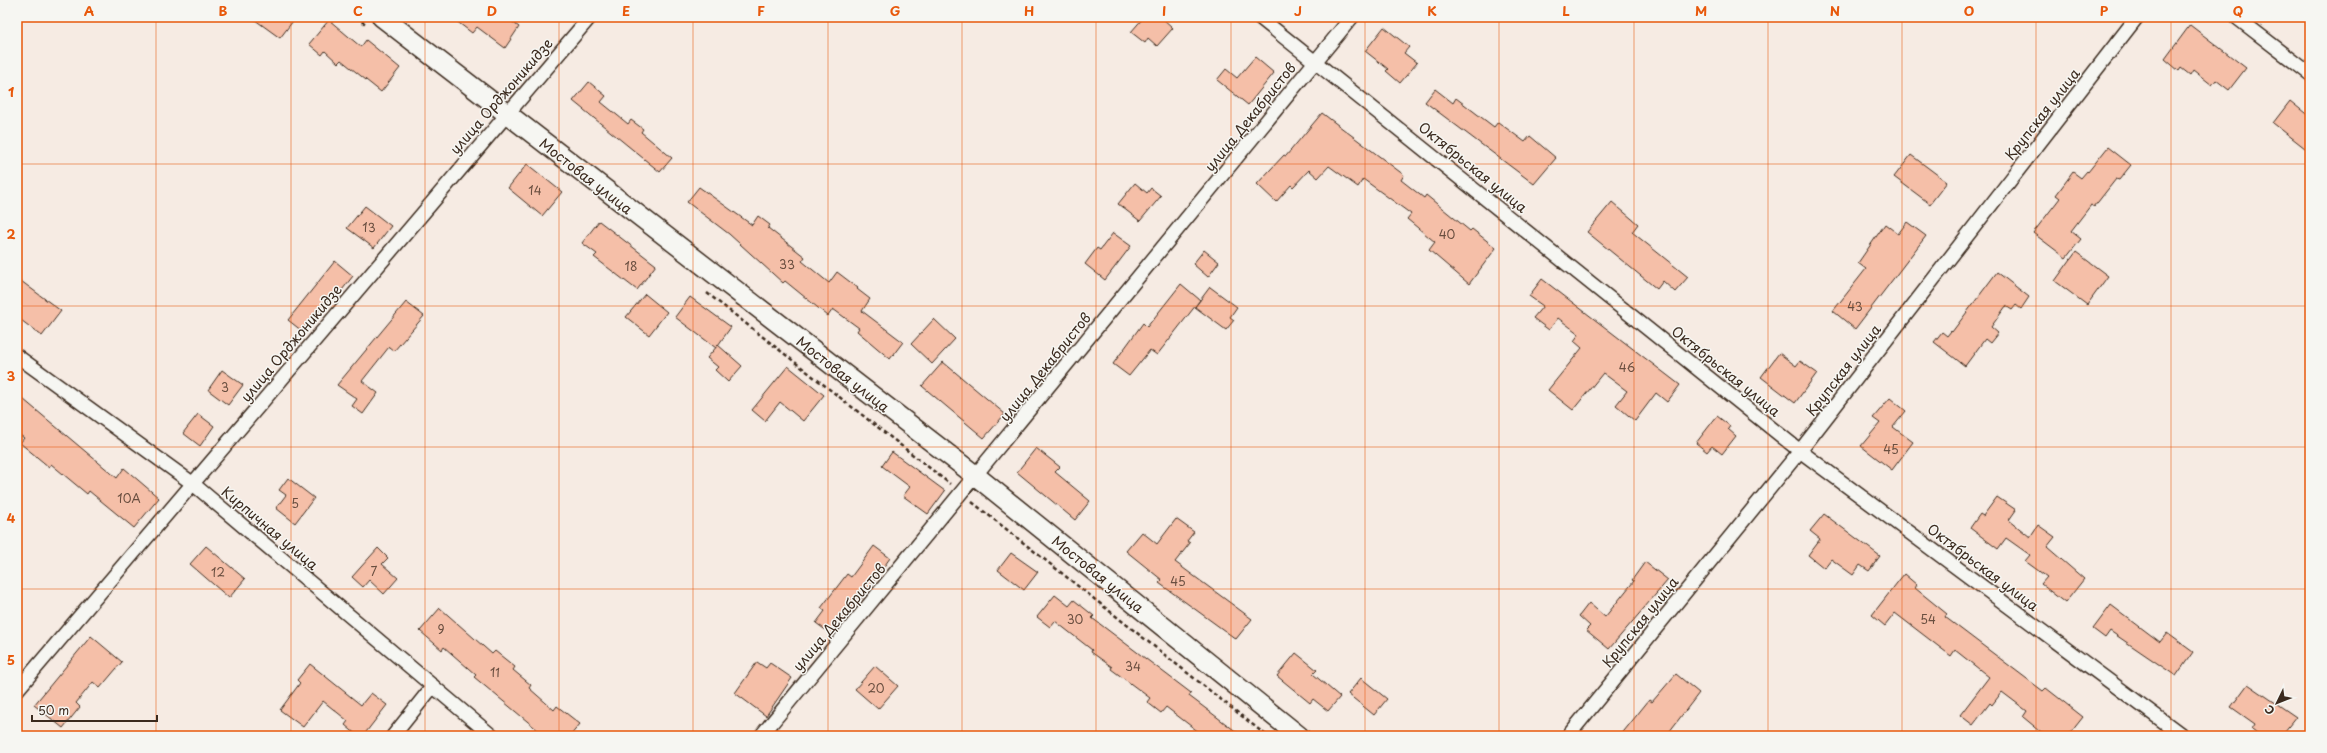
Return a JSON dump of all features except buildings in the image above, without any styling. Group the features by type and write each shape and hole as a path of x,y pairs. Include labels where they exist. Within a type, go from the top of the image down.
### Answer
{"street":[{"name":"улица Орджоникидзе","path":"17,690 590,17"},
{"name":"Октябрьская улица","path":"1259,17 1800,451 2183,736"},
{"name":"улица Декабристов","path":"761,736 1352,17"},
{"name":"Крупская улица","path":"1568,736 1800,451 2137,17"},
{"path":"2236,17 2310,74"},
{"name":"Мостовая улица","path":"375,22 506,114 976,476 1299,736"},
{"name":"Кирпичная улица","path":"17,356 192,483 492,736"},
{"path":"393,736 433,686"}],"path":[{"path":"356,17 375,22"},
{"path":"701,288 1267,736"}]}
